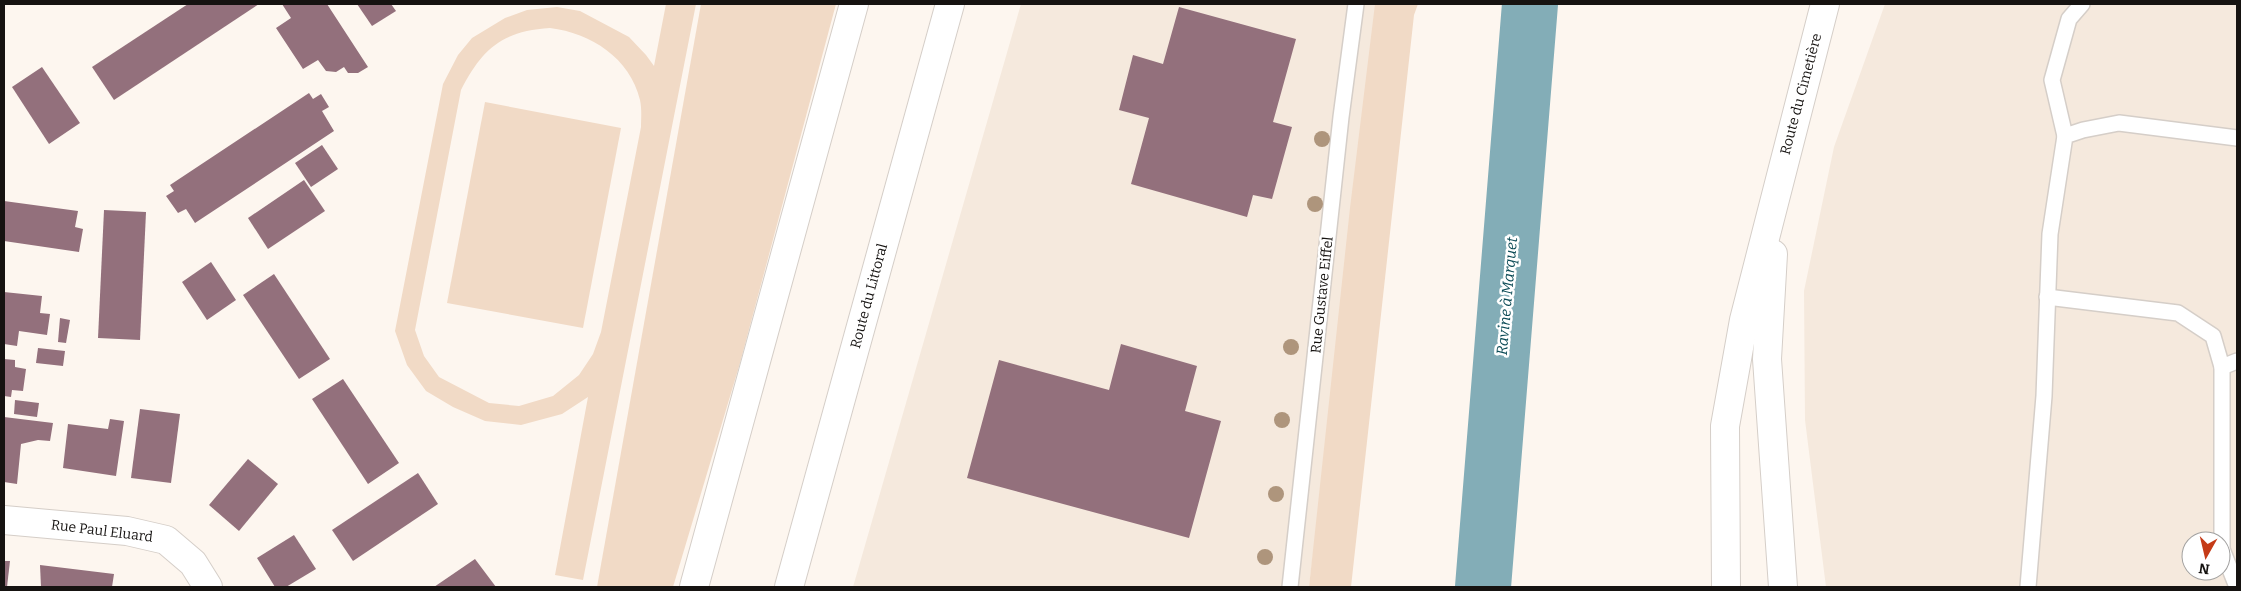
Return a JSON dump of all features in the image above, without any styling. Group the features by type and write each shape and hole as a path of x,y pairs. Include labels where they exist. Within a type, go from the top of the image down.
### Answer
{"main road":[{"path":"694,587 854,4"},
{"path":"712,587 872,4"},
{"name":"Route du Littoral","path":"789,587 950,4"},
{"name":"Route du Cimetière","path":"1777,185 1825,4"},
{"path":"1726,587 1725,426 1744,320 1777,185"},
{"path":"1777,185 1767,359 1783,587"},
{"name":"Rue Paul Eluard","path":"4,520 127,532 166,540 193,563 208,587"}],"lane":[{"name":"Rue Gustave Eiffel","path":"1290,587 1340,126 1356,4"},
{"path":"2028,587 2044,396 2050,234 2066,136 2052,80 2069,18 2082,4"},
{"path":"2066,136 2083,130 2119,123 2237,138"},
{"path":"2047,297 2178,313 2213,336 2222,367 2222,549 2237,587"},
{"path":"2222,367 2237,362"}],"shaded area":[{"path":"666,4 696,4 583,580 555,575 588,397 562,414 521,425 485,421 453,407 426,391 407,365 395,331 443,84 458,55 472,38 505,18 527,10 557,7 580,11 629,37 654,66","holes":["550,28 580,35 594,42 618,60 635,85 641,103 641,127 601,332 593,354 579,375 553,396 519,406 489,403 439,377 424,356 415,330 461,90 477,63 495,45 506,38 533,30"]},
{"path":"701,4 836,4 740,363 673,587 597,587"},
{"path":"1021,4 1382,4 1309,587 853,587"},
{"path":"1375,4 1418,4 1414,15 1351,587 1309,587 1350,208"},
{"path":"1885,4 2237,4 2237,587 1826,587 1805,420 1804,291 1834,147"},
{"path":"485,102 621,128 583,328 447,303"}],"building":[{"path":"188,4 259,4 114,100 92,67"},
{"path":"282,4 327,4 368,67 358,73 348,73 344,67 336,72 326,71 318,60 303,69 276,28 291,18"},
{"path":"357,4 391,4 396,11 372,26"},
{"path":"1179,7 1296,39 1273,122 1292,127 1272,199 1253,195 1247,217 1131,184 1149,118 1119,110 1133,55 1163,64"},
{"path":"42,67 80,123 49,144 12,87"},
{"path":"309,93 313,99 321,94 329,107 322,111 334,131 195,223 186,209 178,213 166,196 174,191 170,185"},
{"path":"322,145 338,169 311,187 295,163"},
{"path":"304,180 325,211 268,249 248,218"},
{"path":"4,201 78,211 75,227 83,229 79,252 4,241"},
{"path":"104,210 146,212 140,340 98,338"},
{"path":"211,262 236,300 207,320 182,282"},
{"path":"274,274 330,359 299,379 243,295"},
{"path":"4,292 42,296 40,313 50,314 47,335 19,331 17,346 4,344"},
{"path":"60,318 70,320 66,343 58,342"},
{"path":"1121,344 1197,366 1185,411 1221,421 1189,538 967,478 999,360 1109,390"},
{"path":"38,348 65,351 63,366 36,363"},
{"path":"4,359 15,360 15,367 26,369 23,391 12,390 11,397 4,396"},
{"path":"343,379 399,463 368,484 312,399"},
{"path":"15,400 39,403 37,417 14,414"},
{"path":"140,409 180,414 171,483 131,478"},
{"path":"4,417 53,423 50,441 38,440 21,444 17,484 4,482"},
{"path":"110,419 124,421 116,476 63,468 68,424 108,429"},
{"path":"248,459 278,484 239,531 209,505"},
{"path":"418,473 438,504 353,561 332,530"},
{"path":"294,535 316,569 286,587 275,587 257,558"},
{"path":"475,559 496,587 434,587"},
{"path":"4,561 10,561 7,587 4,587"},
{"path":"40,565 114,574 112,587 41,587"}],"waterway":[{"name":"Ravine à Marquet","path":"1483,587 1530,4"}]}
